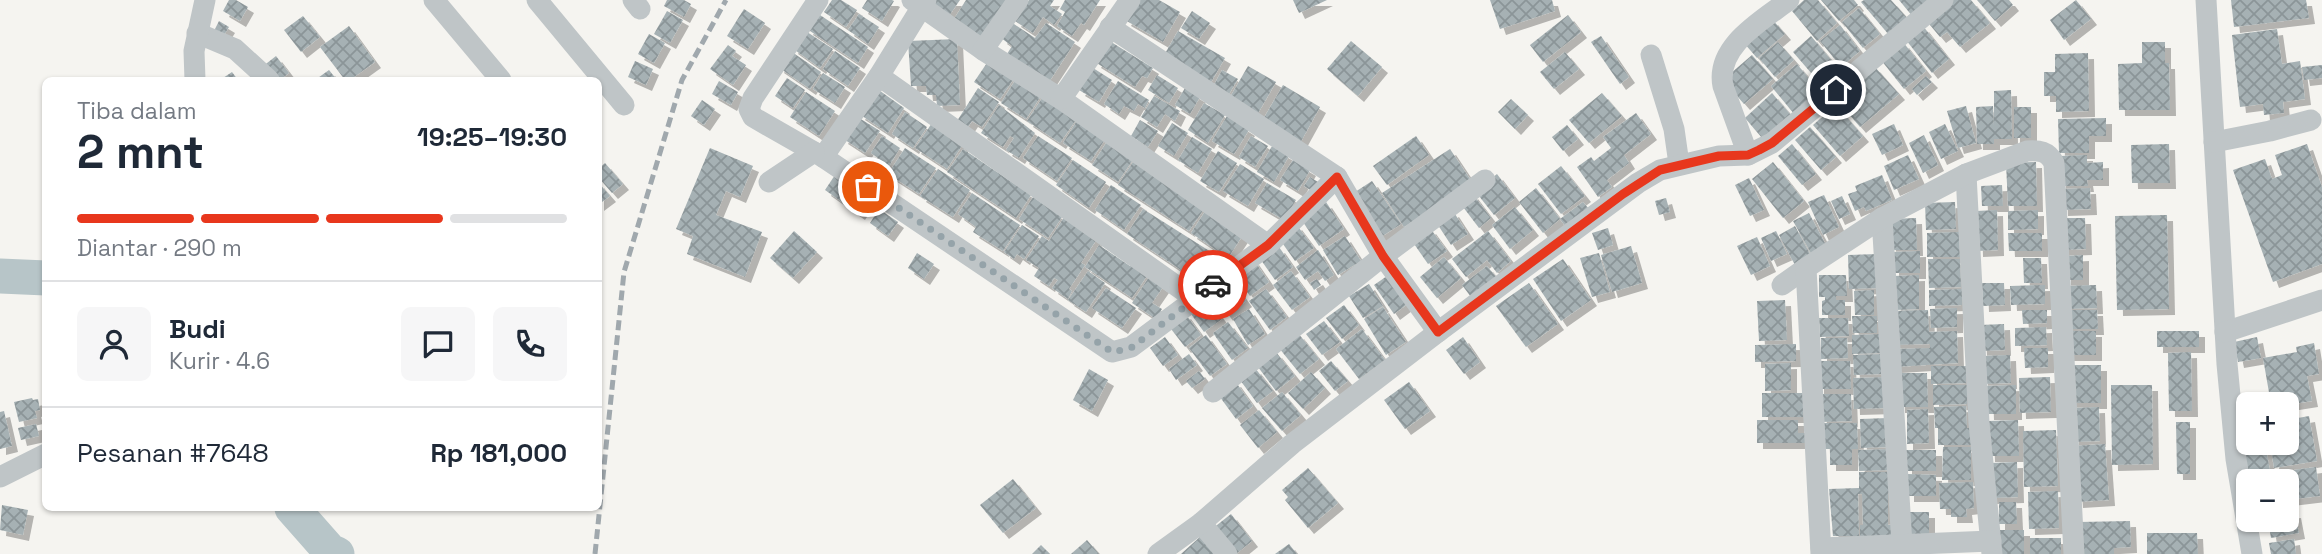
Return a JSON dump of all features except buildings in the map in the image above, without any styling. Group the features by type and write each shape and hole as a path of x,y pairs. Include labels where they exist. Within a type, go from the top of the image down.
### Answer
{"street":[{"path":"195,77 194,51 205,0"},
{"path":"434,0 498,77"},
{"path":"537,0 601,77"},
{"path":"818,0 753,98 749,108 753,117 819,155 1112,352 1131,348 1268,245 1337,177"},
{"path":"983,50 1018,0"},
{"path":"1061,99 1130,0"},
{"path":"1748,155 1723,86 1725,67 1733,48 1744,34 1789,0"},
{"path":"1158,554 1202,523 1292,444 1638,183 1660,170 1679,164 1719,156 1748,155 1772,143 1943,0"},
{"path":"2206,0 2225,332 2236,459 2252,554"},
{"path":"769,182 819,155 879,76 920,2 983,50 1061,99 1268,245"},
{"path":"1110,27 1337,177 1383,256 1438,332"},
{"path":"197,33 235,49 266,77"},
{"path":"1651,55 1674,130 1679,164"},
{"path":"879,76 1195,299"},
{"path":"602,78 624,105"},
{"path":"2214,142 2311,120"},
{"path":"1782,285 1882,218 1966,174 2026,151 2045,152 2054,163 2074,554"},
{"path":"1806,268 1821,551 1902,545 1991,548 1979,423 1966,174"},
{"path":"1213,393 1383,256 1485,180"},
{"path":"1882,218 1902,545"},
{"path":"2225,332 2322,300"},
{"path":"0,477 42,456"},
{"path":"1202,523 1227,554"}],"waterway":[{"path":"0,276 42,278"},
{"path":"295,511 330,551 337,554"}],"railway":[{"path":"602,486 624,272 682,80 726,0"},
{"path":"595,554 599,511"}],"way so far":[{"path":"868,187 1112,352 1131,348 1213,285"}],"route":[{"path":"1213,285 1268,245 1337,177 1383,256 1438,332 1638,183 1660,170 1679,164 1719,156 1748,155 1759,150 1772,143 1836,90"}]}
